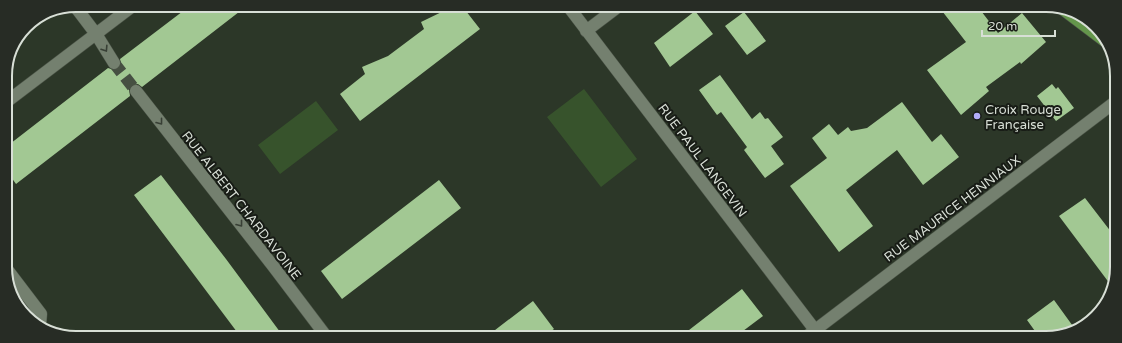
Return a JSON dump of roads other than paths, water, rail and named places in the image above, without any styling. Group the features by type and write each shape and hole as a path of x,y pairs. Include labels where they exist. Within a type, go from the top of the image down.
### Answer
{"main road":[{"path":"1077,20 1090,30"}],"street":[{"path":"79,12 96,34 114,63"},
{"path":"12,98 125,12"},
{"name":"RUE PAUL LANGEVIN","path":"572,12 809,331"},
{"path":"586,31 611,12"},
{"name":"RUE ALBERT CHARDAVOINE","path":"136,91 322,331"},
{"name":"RUE MAURICE HENNIAUX","path":"815,331 1110,107"},
{"path":"13,277 41,314 40,320"}],"tunnel":[{"path":"114,63 136,91"}],"place":[{"name":"Croix Rouge Française","path":"977,116"}]}
